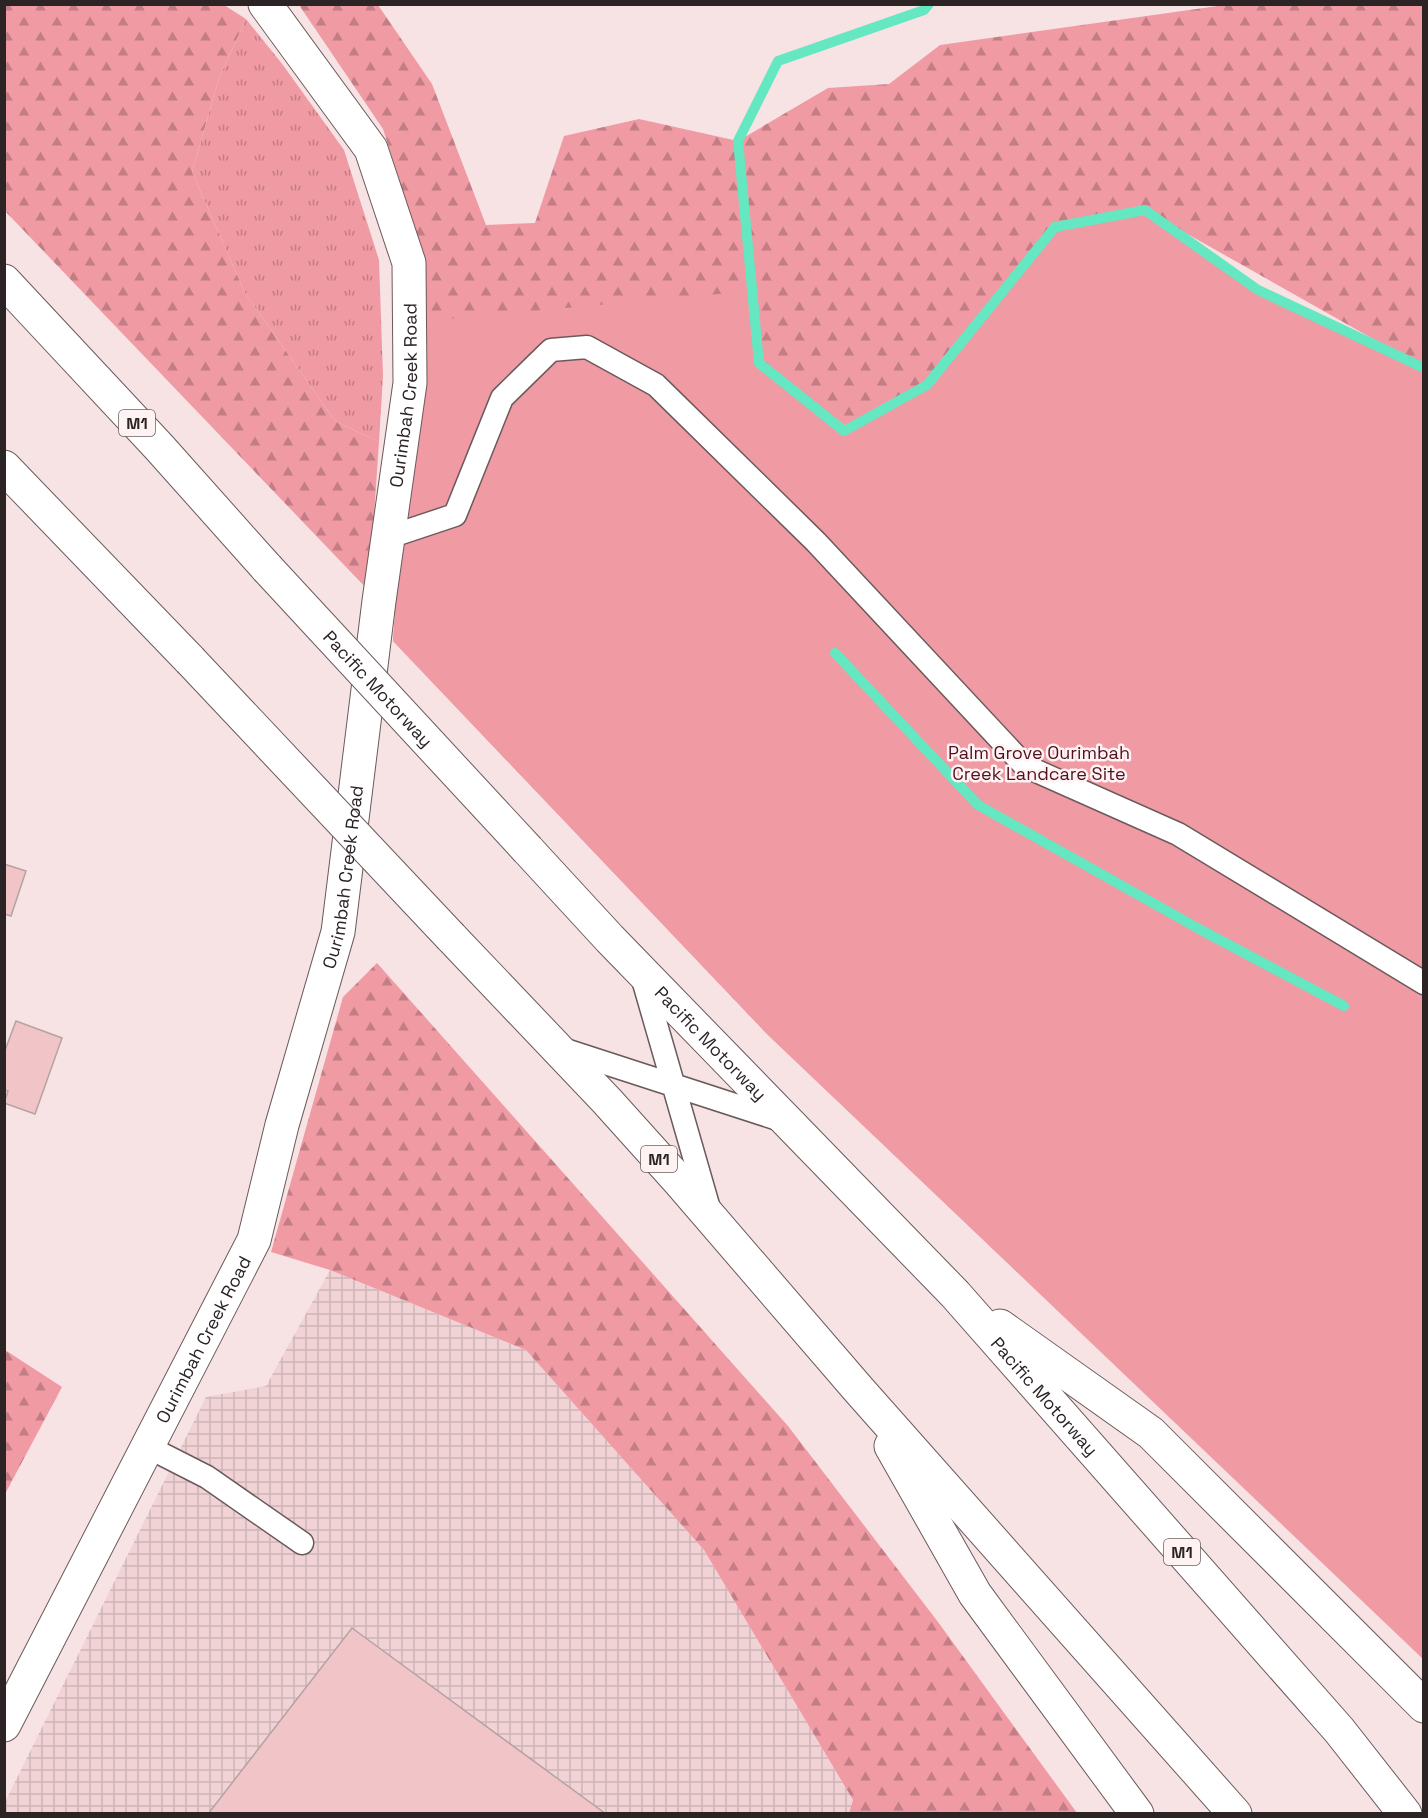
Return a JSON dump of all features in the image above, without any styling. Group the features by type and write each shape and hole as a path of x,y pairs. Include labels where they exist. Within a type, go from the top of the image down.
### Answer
{"main road":[{"name":"Ourimbah Creek Road","path":"4,1725 254,1240 282,1125 338,932 410,383 409,263 371,149 265,4"},
{"name":"Pacific Motorway","path":"4,281 528,850 955,1294 1339,1730 1405,1814"},
{"name":"M1","path":"4,467 607,1101 859,1390 1235,1814"},
{"path":"955,1294 1151,1433 1424,1706"},
{"path":"859,1390 975,1594 1137,1814"}],"lane":[{"path":"390,530 401,533 455,516 502,398 550,350 587,347 656,385 816,542 1025,766 1178,834 1424,983"},
{"path":"641,970 712,1219"},
{"path":"555,1047 789,1123"},
{"path":"148,1447 207,1477 302,1543"}],"shaded area":[{"path":"330,1270 526,1350 704,1550 853,1800 849,1814 5,1814 4,1804 206,1397 266,1386"}],"green space":[{"path":"5,5 224,5 246,19 219,78 192,172 245,293 335,421 379,442 369,591 5,211"},
{"name":"Palm Grove Ourimbah Creek Landcare Site","path":"299,5 378,5 432,84 486,225 535,223 564,136 639,119 738,141 828,88 889,84 940,45 1225,5 1423,5 1423,1657 768,1035 393,641 423,254 383,129","holes":["1152,214 1414,362 1258,290"]},
{"path":"246,19 283,65 344,150 379,260 383,376 379,442 335,421 245,293 192,172 219,78"},
{"name":"Palm Grove Ourimbah Creek Landcare Site","path":"1145,210 1258,290 1423,368 1423,1659 768,1035 393,641 401,533 424,321 752,291 759,363 844,431 927,385 1055,227"},
{"path":"377,963 788,1426 938,1622 1077,1813 849,1813 853,1800 704,1550 526,1350 330,1270 271,1252 343,997"},
{"path":"5,1350 62,1387 5,1494"}],"building":[{"path":"4,864 26,871 11,916 4,914"},
{"path":"16,1021 62,1038 35,1114 4,1103 8,1091 4,1090 4,1053"},
{"path":"352,1628 606,1814 208,1814"}],"waterway":[{"path":"929,4 924,10 778,61 738,141 759,363 844,431 927,385 1055,227 1145,210 1258,290 1424,368"},
{"path":"835,653 978,805 1201,930 1344,1006"}]}
